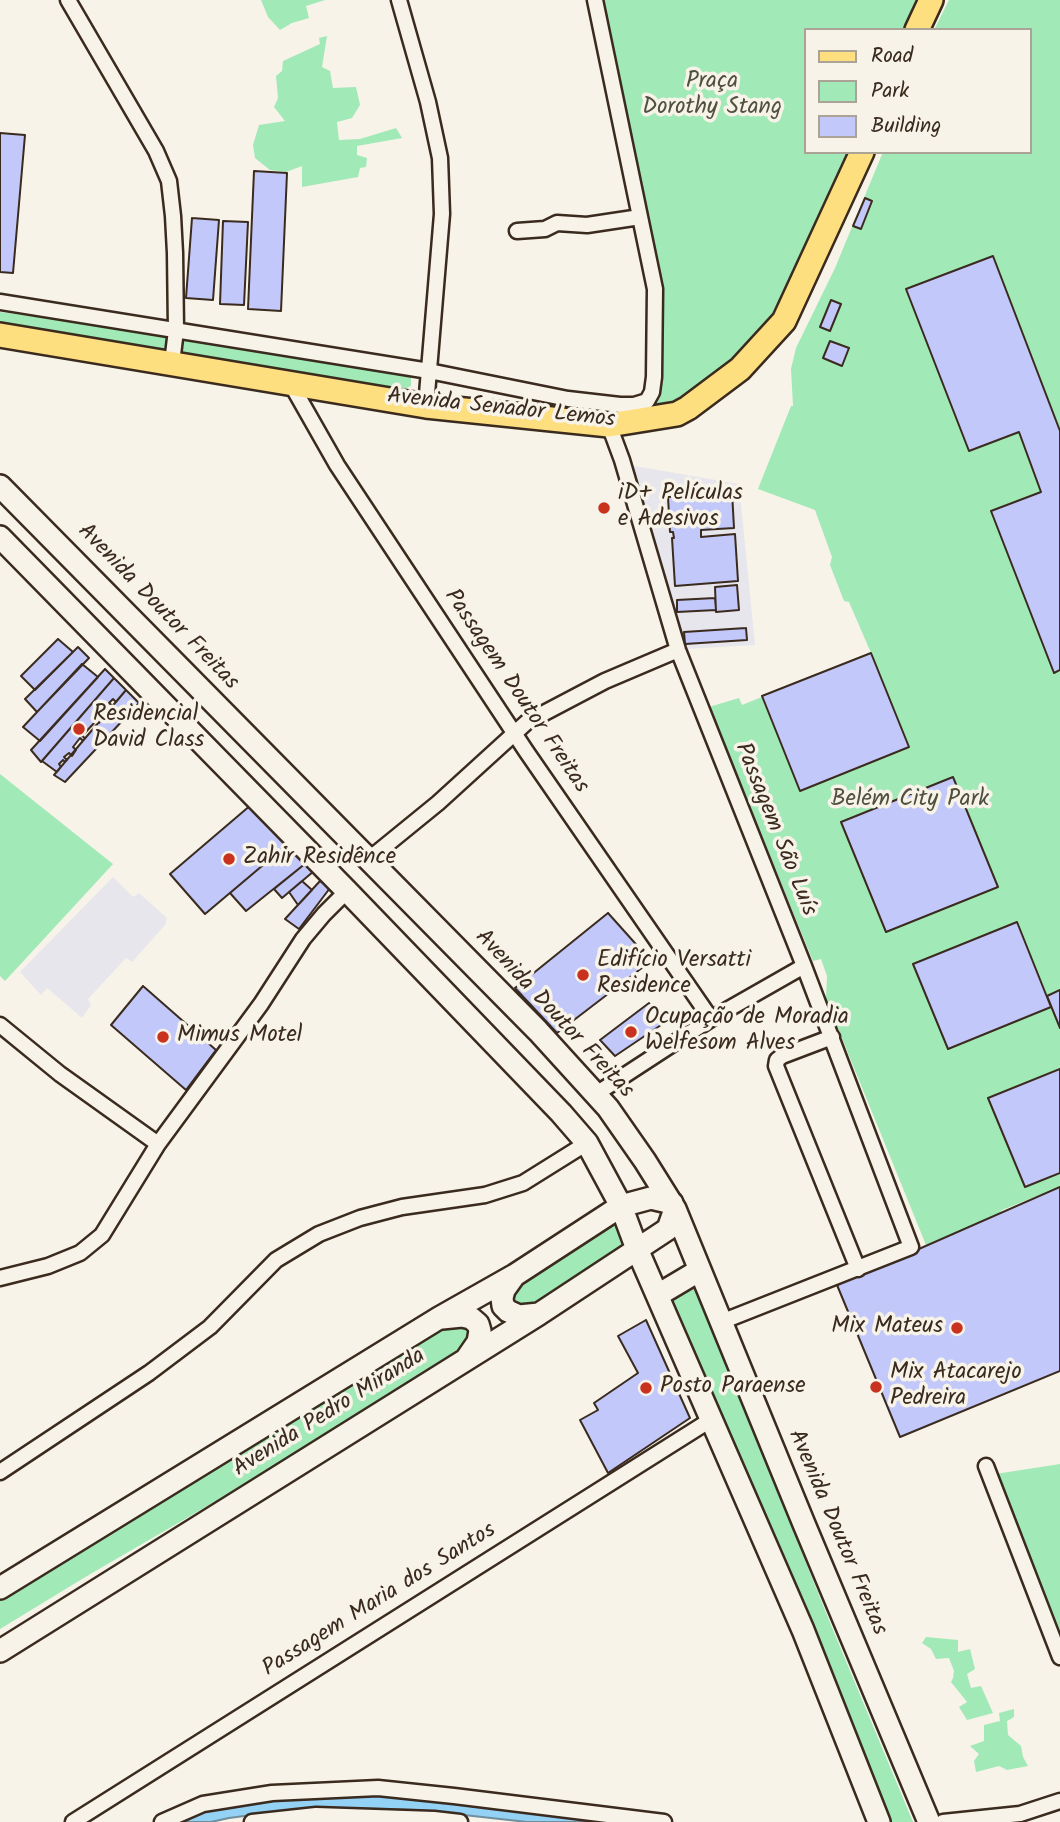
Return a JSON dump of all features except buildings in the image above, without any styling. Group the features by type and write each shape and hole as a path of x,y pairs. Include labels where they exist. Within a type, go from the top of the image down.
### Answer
{"main road":[{"path":"918,28 931,0"},
{"name":"Avenida Senador Lemos","path":"0,335 426,406 609,425 668,416 688,408 740,369 784,321 861,154"},
{"name":"Avenida Doutor Freitas","path":"0,486 537,1031 596,1094 645,1161 673,1206 929,1822"},
{"path":"23,561 40,551 49,535"},
{"path":"0,537 347,891 587,1143 621,1206 803,1630 879,1822"},
{"path":"64,603 73,590 85,582 93,581"},
{"name":"Avenida Pedro Miranda","path":"0,1588 439,1318 515,1275 621,1206 650,1198 673,1206 667,1229 638,1249 466,1360 0,1651"},
{"path":"658,1295 700,1270"},
{"path":"515,1275 504,1290 503,1306 519,1315 539,1314"},
{"path":"439,1318 462,1316 471,1318 478,1324 478,1342 466,1360"}],"street":[{"path":"68,0 156,151 169,181 173,216 176,330 172,363"},
{"path":"399,0 428,102 440,158 442,214 426,406"},
{"path":"517,231 545,229 558,223 587,225 640,217 596,0"},
{"name":"Avenida Senador Lemos","path":"0,302 429,372 568,399 634,405 647,401 652,392 653,377 655,289 640,217"},
{"name":"Passagem Doutor Freitas","path":"291,384 337,466 514,733 711,1019"},
{"name":"Passagem São Luís","path":"609,425 622,460 678,650 832,1037 911,1247 858,1269"},
{"path":"368,860 438,803 527,722 605,681 678,650"},
{"path":"0,1278 48,1266 80,1253 102,1235 158,1144 261,1004 303,939 347,891"},
{"path":"596,1094 711,1019 804,966"},
{"path":"0,1025 60,1074 158,1144"},
{"path":"721,1322 858,1269 776,1066 777,1060 782,1056 832,1037"},
{"path":"0,1472 149,1373 210,1327 276,1260 319,1234 360,1218 402,1207 485,1195 523,1183 587,1143"},
{"name":"Passagem Maria dos Santos","path":"72,1822 712,1419"},
{"path":"986,1466 1060,1657"},
{"path":"162,1822 203,1804 272,1793 378,1788 454,1796 562,1816 664,1822"},
{"path":"943,1822 1020,1814 1060,1801"},
{"path":"252,1822 316,1815 460,1822"}],"shaded area":[{"path":"629,465 739,484 755,645 686,649"},
{"path":"113,877 133,897 139,893 167,918 165,925 132,962 126,958 88,999 91,1005 82,1018 47,988 41,995 20,972"}],"green space":[{"path":"261,0 325,0 306,6 309,18 280,30 268,17"},
{"name":"Praça Dorothy Stang","path":"595,0 930,0 917,28 804,28 804,154 860,154 796,297 740,369 648,420 655,289"},
{"name":"Belém City Park","path":"949,0 1060,0 1060,1187 926,1245 826,999 827,976 821,959 813,961 709,707 739,698 742,705 871,653 849,602 844,601 830,565 832,557 815,510 758,489 793,406 791,369 796,348 835,268 882,154 1032,154 1032,28 935,28"},
{"path":"327,36 322,67 330,71 333,88 356,87 360,105 352,118 337,122 339,140 360,139 396,128 402,138 357,146 357,155 367,158 366,167 360,168 358,177 302,187 302,166 286,172 270,170 255,158 253,145 259,125 285,121 274,107 278,98 276,76 282,71 283,61 320,44 319,38"},
{"path":"0,312 144,331 411,376 411,386 392,394 0,330"},
{"path":"0,774 113,864 5,981 0,976"},
{"path":"617,1223 627,1245 529,1307 520,1305 510,1296 521,1276"},
{"path":"693,1282 913,1822 884,1822 664,1297"},
{"path":"460,1321 474,1331 460,1359 0,1629 0,1600 437,1328"},
{"path":"1060,1464 1060,1648 989,1475"},
{"path":"926,1637 958,1640 958,1652 970,1649 975,1669 967,1674 971,1688 981,1686 993,1713 967,1720 959,1707 967,1702 951,1682 954,1671 949,1658 936,1659 931,1649 922,1643"},
{"path":"1014,1709 1014,1717 1007,1721 1008,1735 1021,1746 1028,1766 1007,1770 999,1766 976,1772 974,1761 979,1754 970,1746 984,1741 984,1725 1000,1721 999,1713"}],"water":[{"path":"390,1795 624,1822 527,1822 419,1810 345,1808 298,1809 211,1822 174,1822 252,1800"}],"place":[{"name":"iD+ Películas e Adesivos","path":"604,508"},
{"name":"Residencial David Class","path":"79,729"},
{"name":"Zahir Residênce","path":"229,859"},
{"name":"Edifício Versatti Residence","path":"583,975"},
{"name":"Ocupação de Moradia Welfesom Alves","path":"631,1032"},
{"name":"Mimus Motel","path":"163,1037"},
{"name":"Mix Mateus","path":"957,1328"},
{"name":"Mix Atacarejo Pedreira","path":"876,1387"},
{"name":"Posto Paraense","path":"646,1388"}]}
